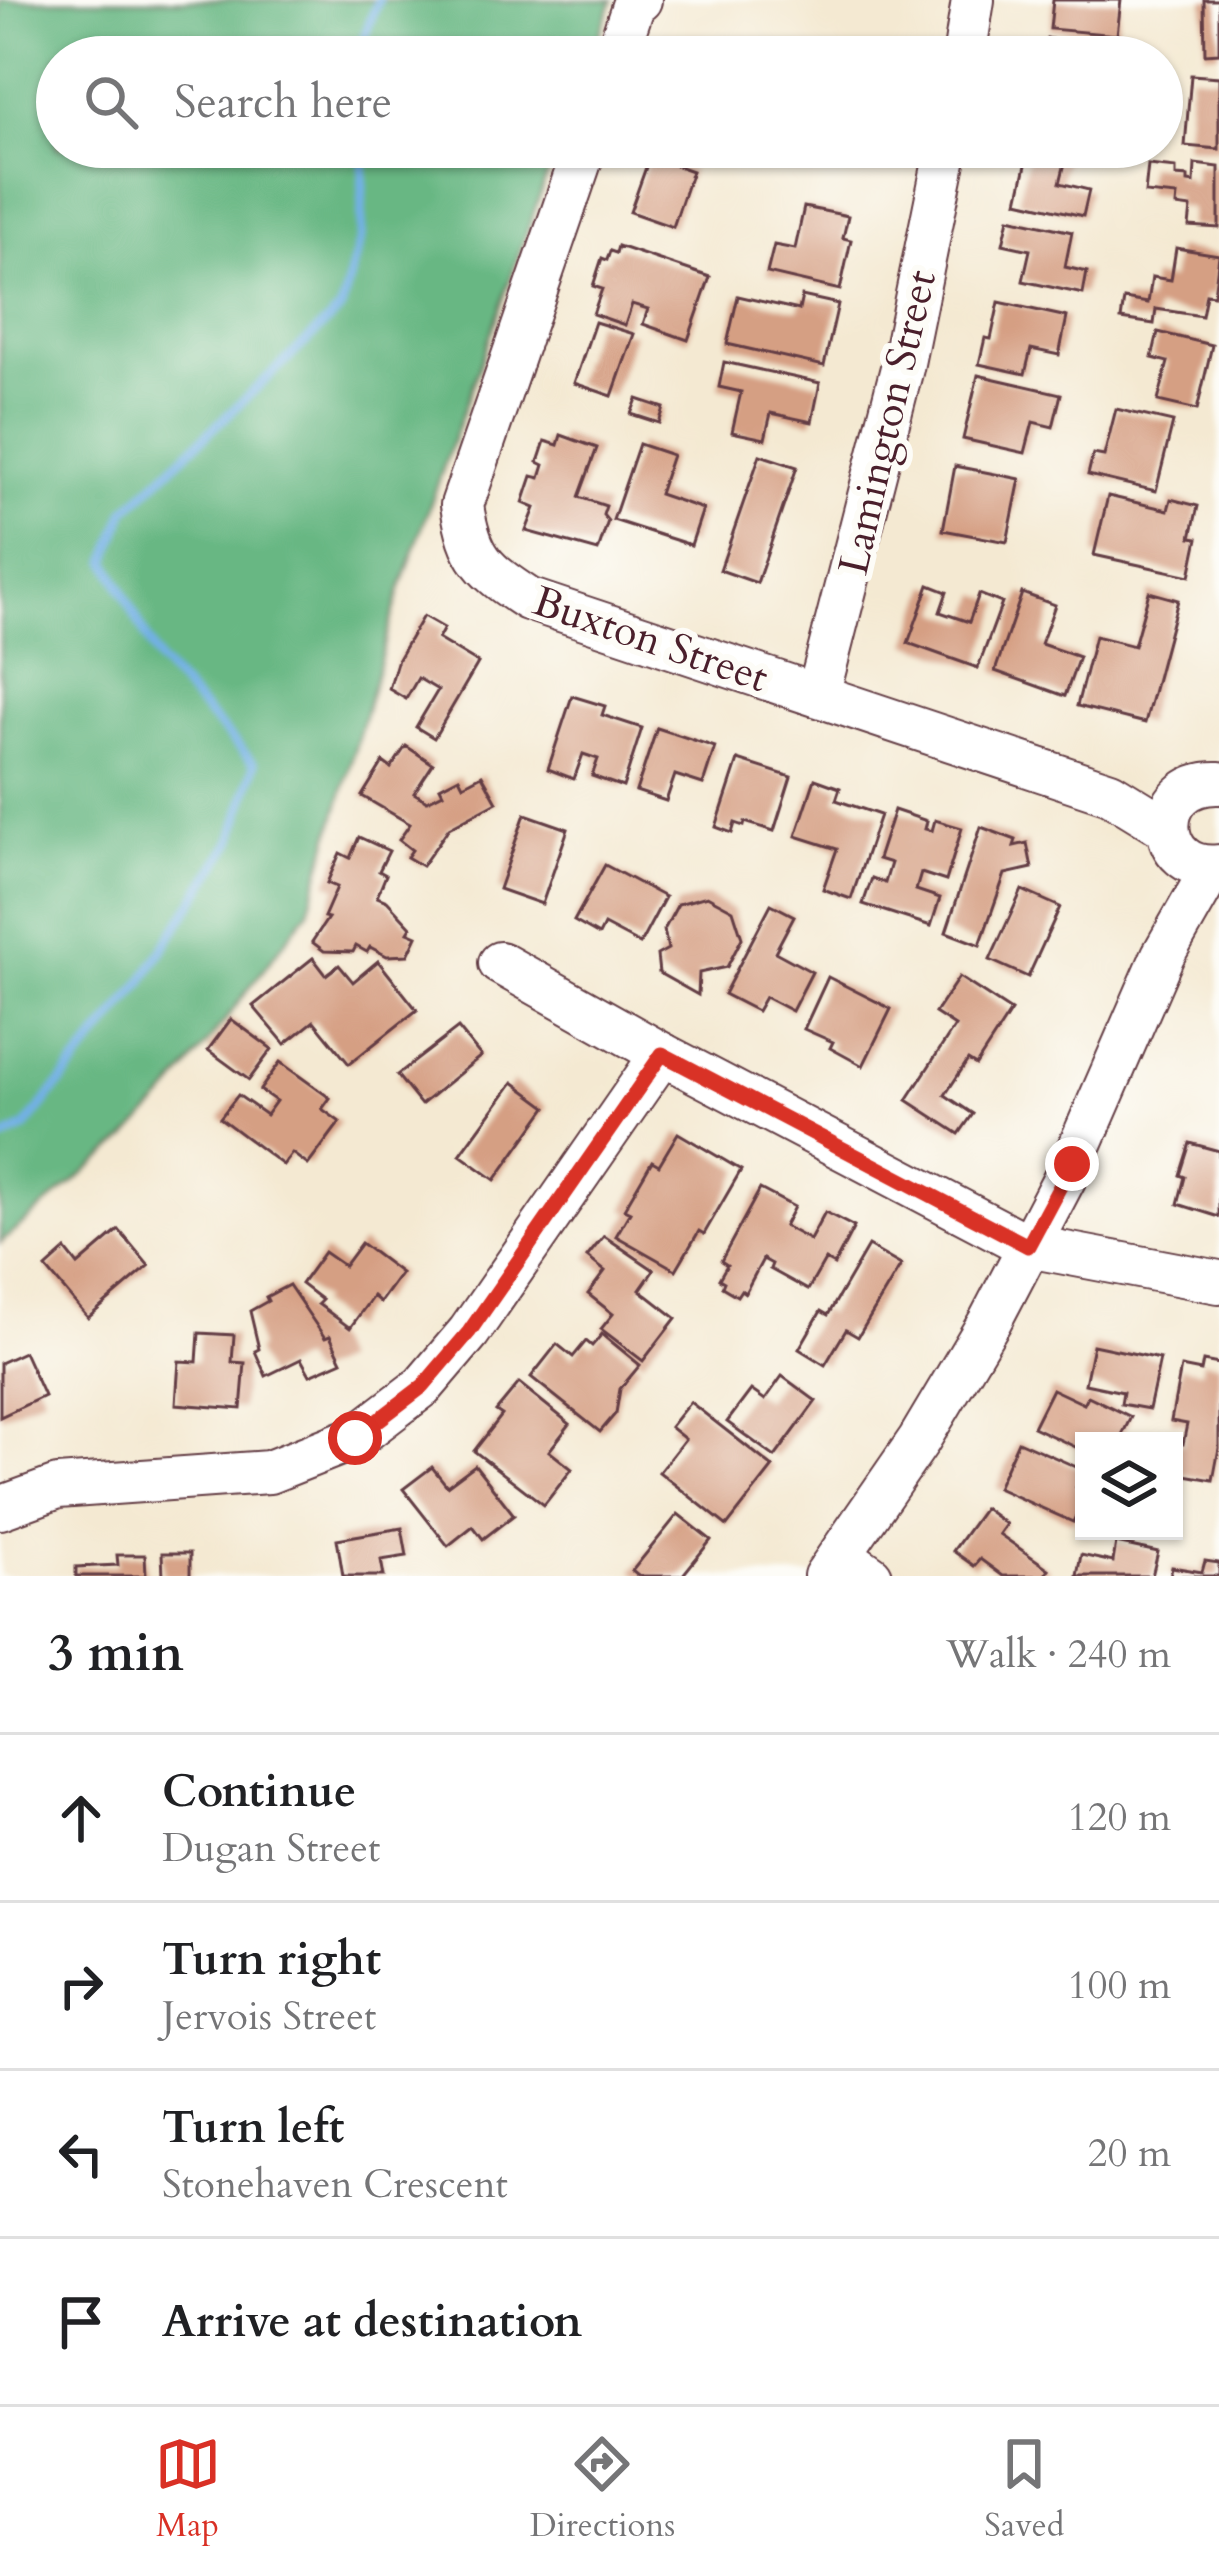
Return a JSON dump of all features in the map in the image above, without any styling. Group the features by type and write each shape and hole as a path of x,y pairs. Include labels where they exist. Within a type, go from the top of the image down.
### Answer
{"street":[{"path":"623,36 634,3 640,0"},
{"path":"968,36 974,0"},
{"name":"Buxton Street","path":"578,168 462,505 466,534 487,572 528,599 1110,793 1199,816"},
{"name":"Lamington Street","path":"818,695 902,368 942,168"},
{"path":"846,1569 990,1321 1072,1164 1163,956 1199,816"},
{"path":"500,963 662,1054 1028,1246 1219,1282"},
{"path":"0,1508 58,1487 269,1472 355,1438 423,1386 469,1332 662,1054"}],"green space":[{"path":"0,0 613,0 599,36 36,36 36,168 550,168 400,590 309,910 171,1091 126,1139 0,1243"}],"building":[{"path":"1053,0 1121,0 1117,35 1050,29"},
{"path":"1204,0 1219,0 1219,53 1205,54"},
{"path":"1191,75 1219,77 1219,149 1185,146"},
{"path":"1195,164 1219,167 1219,228 1189,226 1191,208 1176,206 1177,196 1145,193 1148,168 1176,168 1176,176 1194,183"},
{"path":"646,168 692,171 673,227 630,212"},
{"path":"1025,168 1064,168 1060,183 1089,190 1083,216 1018,201"},
{"path":"804,207 848,216 843,238 851,240 840,290 767,273 774,245 795,249"},
{"path":"1009,218 1072,232 1065,267 1087,272 1083,294 1023,281 1030,250 1003,244"},
{"path":"618,246 710,277 688,340 643,324 648,309 632,304 625,325 593,314 602,289 593,286 602,258 607,260"},
{"path":"1176,248 1219,255 1214,295 1206,294 1202,316 1156,309 1154,324 1121,319 1124,299 1148,303 1152,277 1171,280"},
{"path":"738,296 799,310 802,296 838,304 824,366 727,344"},
{"path":"999,302 1067,317 1059,355 1031,349 1025,374 979,364 985,338 991,339"},
{"path":"595,322 634,334 612,396 574,383"},
{"path":"1158,332 1212,345 1197,410 1158,401 1168,362 1152,358"},
{"path":"724,362 820,383 812,422 771,413 765,439 732,432 741,392 719,387"},
{"path":"978,375 1061,394 1053,427 1033,422 1025,453 963,439"},
{"path":"637,399 664,408 659,423 631,414"},
{"path":"1116,409 1173,422 1156,491 1088,475 1093,454 1104,456"},
{"path":"561,435 597,448 579,497 606,506 603,515 608,521 598,551 526,531 535,508 523,503 532,476 540,478 544,465 538,462 545,441 558,445"},
{"path":"639,444 672,455 659,494 703,509 691,545 613,520"},
{"path":"760,455 797,467 757,583 720,570"},
{"path":"955,466 1020,479 1007,542 943,530"},
{"path":"1108,496 1168,510 1171,499 1198,506 1191,537 1198,538 1190,576 1094,555"},
{"path":"929,585 947,592 940,612 969,622 979,594 1002,603 978,668 908,643"},
{"path":"1149,592 1178,600 1145,723 1077,706 1095,636 1134,646"},
{"path":"1022,593 1055,605 1041,644 1079,657 1065,696 995,671"},
{"path":"423,616 444,628 438,639 478,663 434,738 416,727 438,690 418,678 406,699 389,689 398,659"},
{"path":"572,696 605,706 602,715 642,728 623,787 592,776 598,759 583,754 574,779 548,769"},
{"path":"657,728 715,747 703,784 675,775 666,801 636,791"},
{"path":"406,746 433,764 414,793 427,801 459,777 463,785 482,775 497,802 449,828 422,866 407,857 412,850 399,840 410,824 362,796 383,762 391,768"},
{"path":"738,760 791,777 774,831 745,822 744,826 735,823 732,833 716,827"},
{"path":"815,779 840,788 836,800 880,815 851,899 823,889 837,849 796,836"},
{"path":"894,810 927,821 925,829 932,831 935,820 962,828 946,881 921,873 916,890 940,898 931,926 863,904 872,878 885,883 891,863 878,859"},
{"path":"525,814 568,829 542,904 499,889"},
{"path":"981,827 1016,840 1014,846 1027,843 1032,868 1005,874 980,945 946,932"},
{"path":"359,837 389,851 379,871 386,875 377,897 387,901 411,927 408,932 417,936 408,955 387,956 356,946 353,952 324,951 312,942 328,918 324,917 337,887 327,883 340,853 350,858"},
{"path":"605,865 665,897 640,944 604,925 599,935 574,921"},
{"path":"1022,890 1060,907 1028,977 990,960"},
{"path":"707,896 733,910 742,938 727,967 699,973 698,995 659,973 657,955 668,949 664,930 678,904"},
{"path":"771,904 794,916 775,952 812,972 792,1011 765,997 757,1011 724,994"},
{"path":"313,958 326,975 339,965 353,982 378,961 417,1010 349,1064 314,1021 285,1044 253,1006"},
{"path":"828,977 891,1009 863,1066 830,1048 833,1042 804,1029"},
{"path":"959,977 1011,1011 976,1065 968,1060 945,1095 973,1114 959,1134 907,1100 955,1026 935,1013"},
{"path":"231,1019 272,1049 249,1080 208,1050"},
{"path":"458,1028 481,1056 421,1105 397,1075"},
{"path":"280,1062 330,1098 322,1109 340,1122 308,1165 292,1153 283,1165 220,1118 238,1095 266,1115 276,1101 260,1090"},
{"path":"513,1082 547,1107 495,1180 460,1155"},
{"path":"678,1133 741,1170 704,1234 699,1231 676,1270 616,1236 630,1212 624,1209 652,1161 659,1165"},
{"path":"1190,1143 1219,1151 1219,1217 1178,1204 1185,1177 1180,1175"},
{"path":"760,1189 794,1207 784,1226 810,1240 825,1212 854,1227 834,1265 825,1260 808,1290 770,1269 772,1264 763,1259 745,1293 741,1290 737,1296 722,1287 724,1282 719,1279 727,1265 721,1261"},
{"path":"119,1230 149,1266 88,1318 46,1268 66,1250 78,1265"},
{"path":"604,1236 654,1270 640,1290 676,1318 643,1361 601,1329 613,1314 588,1294 605,1271 587,1257"},
{"path":"361,1243 401,1273 380,1302 373,1296 350,1328 301,1284 324,1252 344,1266"},
{"path":"868,1246 901,1265 858,1337 846,1330 825,1365 799,1349 821,1311 828,1315"},
{"path":"289,1285 325,1338 330,1336 342,1361 310,1375 301,1359 266,1376 255,1351 259,1349 250,1311"},
{"path":"199,1333 234,1335 232,1362 245,1363 241,1409 176,1404 179,1361 197,1362"},
{"path":"602,1334 640,1365 620,1389 616,1413 600,1432 531,1377 557,1344 573,1357 586,1341 592,1346"},
{"path":"1093,1345 1160,1359 1149,1409 1121,1404 1123,1392 1085,1384"},
{"path":"24,1352 44,1396 0,1417 0,1363"},
{"path":"1203,1361 1219,1364 1219,1448 1213,1480 1183,1475 1187,1424 1171,1421 1181,1367 1201,1371"},
{"path":"782,1376 816,1401 775,1457 727,1422 751,1390 765,1400"},
{"path":"519,1383 570,1424 549,1451 572,1469 544,1505 474,1451 502,1415 496,1411"},
{"path":"1052,1389 1084,1404 1088,1396 1131,1417 1124,1432 1075,1432 1075,1447 1033,1427"},
{"path":"690,1402 773,1467 727,1526 659,1472 685,1439 670,1427"},
{"path":"1018,1441 1075,1466 1075,1518 1073,1522 997,1488"},
{"path":"475,1465 514,1515 483,1539 473,1526 448,1546 403,1489 432,1467 447,1486"},
{"path":"984,1508 1006,1524 999,1534 1049,1569 1044,1576 1003,1576 980,1559 974,1566 953,1551"},
{"path":"678,1514 711,1540 682,1576 638,1576 632,1571"},
{"path":"402,1528 407,1556 381,1560 384,1576 343,1576 337,1539"},
{"path":"1116,1543 1158,1552 1152,1576 1077,1576 1081,1555 1113,1562"},
{"path":"162,1553 190,1553 190,1576 163,1576"},
{"path":"117,1555 145,1555 146,1576 76,1576 76,1567 118,1565"},
{"path":"1205,1561 1219,1563 1219,1576 1170,1576 1172,1567 1202,1572"}],"waterway":[{"path":"364,36 378,0"},
{"path":"0,1140 25,1127 140,985 232,841 255,764 159,662 107,561 125,511 341,309 361,236 363,168"}],"route":[{"path":"355,1438 423,1386 469,1332 662,1054 1028,1246 1072,1164"}]}
